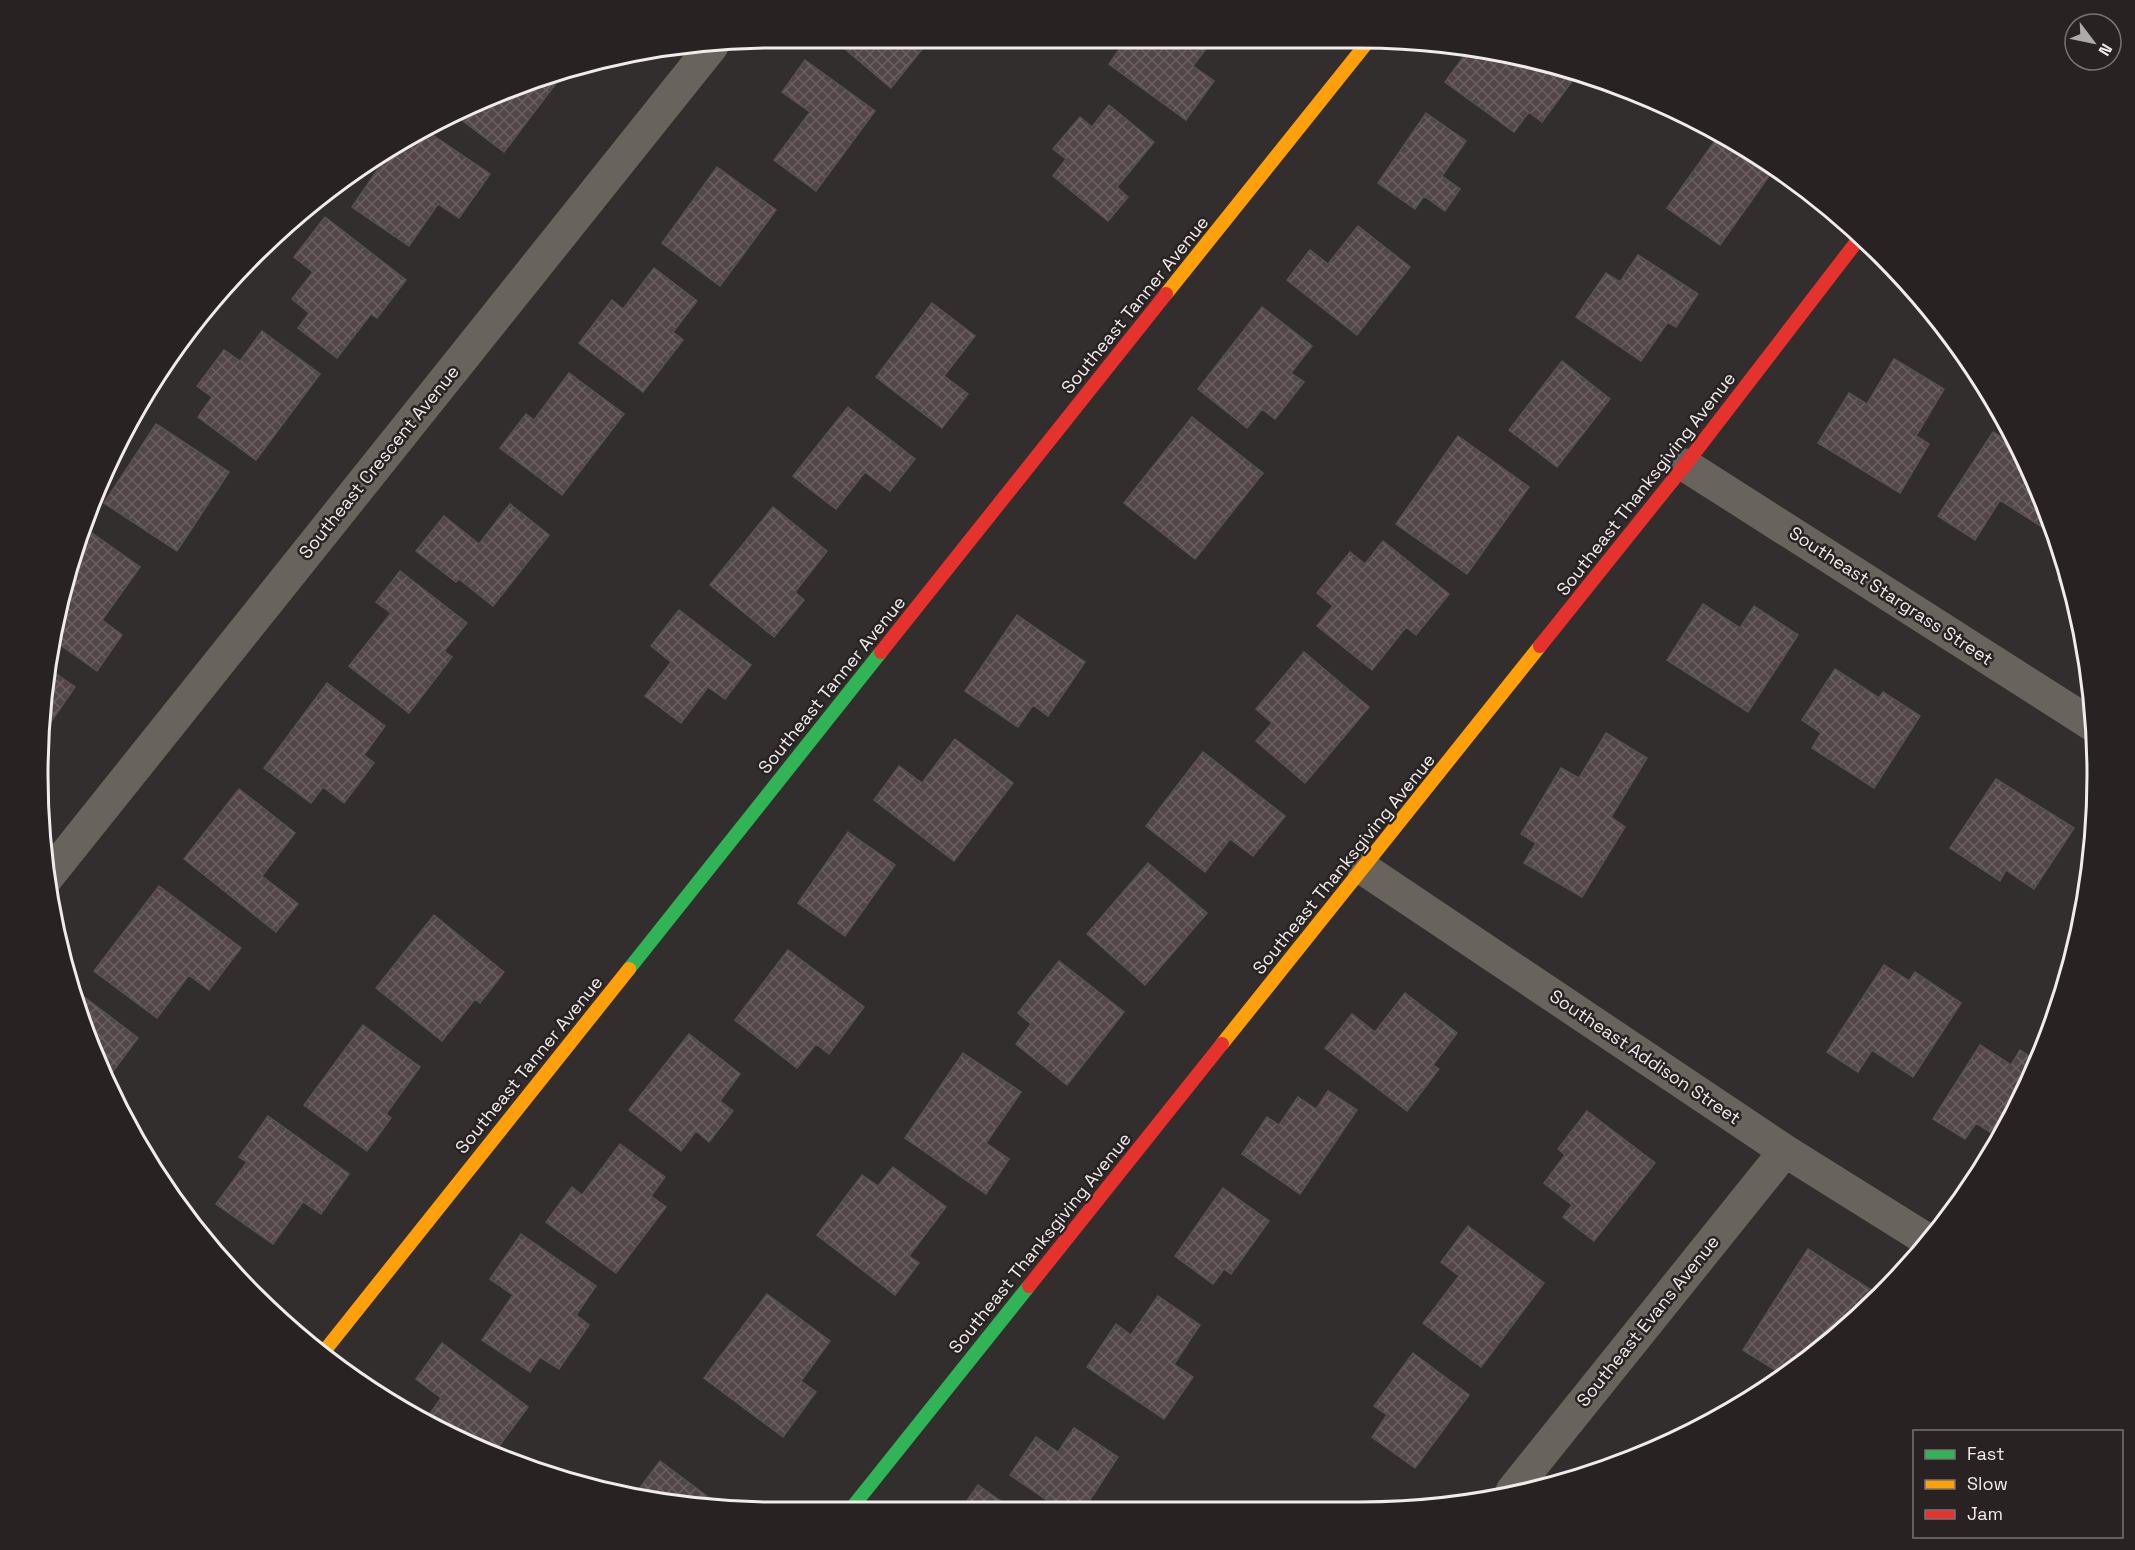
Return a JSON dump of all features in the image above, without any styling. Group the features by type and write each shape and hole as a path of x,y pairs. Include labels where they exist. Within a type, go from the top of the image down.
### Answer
{"street":[{"name":"Southeast Tanner Avenue","path":"327,1348 1363,48"},
{"name":"Southeast Crescent Avenue","path":"54,869 707,52"},
{"name":"Southeast Thanksgiving Avenue","path":"856,1502 1685,465 1855,243"},
{"name":"Southeast Stargrass Street","path":"1685,465 2084,720"},
{"name":"Southeast Addison Street","path":"1364,869 1785,1151 1922,1236"},
{"name":"Southeast Evans Avenue","path":"1517,1484 1785,1151"}],"building":[{"path":"844,48 923,48 891,88"},
{"path":"1120,48 1206,48 1193,66 1214,81 1186,120 1109,64"},
{"path":"1464,56 1491,60 1496,64 1498,61 1502,62 1573,80 1542,122 1529,112 1514,132 1445,82"},
{"path":"805,60 875,111 816,191 774,160 810,112 782,92"},
{"path":"557,82 504,152 461,119 497,103"},
{"path":"1109,105 1154,142 1117,187 1128,197 1108,221 1053,176 1066,159 1053,149 1080,117 1092,127"},
{"path":"1426,113 1466,141 1442,176 1460,189 1445,211 1424,196 1415,209 1378,183"},
{"path":"431,134 490,174 459,218 438,204 409,246 352,207 381,164"},
{"path":"1715,140 1769,176 1720,245 1667,208"},
{"path":"717,167 776,210 720,286 662,243"},
{"path":"325,217 406,280 377,318 371,314 337,358 298,328 309,313 292,299 313,272 294,257"},
{"path":"1358,226 1410,267 1357,335 1287,280 1310,250 1328,264"},
{"path":"1638,255 1698,294 1676,327 1668,322 1641,361 1576,317 1606,273 1620,282"},
{"path":"654,268 697,301 673,332 683,340 643,392 579,343 612,300 623,309"},
{"path":"932,303 975,336 944,376 968,394 942,428 876,377"},
{"path":"1262,307 1312,346 1291,373 1304,382 1275,419 1262,409 1247,428 1198,389"},
{"path":"262,331 320,374 256,460 198,417 212,397 197,386 224,350 240,361"},
{"path":"1894,359 1944,389 1916,436 1929,444 1900,493 1818,443 1849,393 1867,404"},
{"path":"1562,361 1610,399 1557,467 1509,430"},
{"path":"569,373 624,414 562,495 500,448 526,414 534,420"},
{"path":"848,407 915,459 890,491 865,472 836,509 793,476"},
{"path":"1192,417 1263,473 1195,559 1124,503"},
{"path":"156,424 229,472 177,551 104,503"},
{"path":"1993,432 2005,440 2012,453 2043,528 2000,500 1975,540 1938,516"},
{"path":"1458,436 1529,487 1467,574 1396,524"},
{"path":"510,504 549,535 493,606 459,579 456,582 416,551 444,516 479,544"},
{"path":"773,507 827,551 795,592 804,600 774,637 710,585"},
{"path":"92,533 140,567 102,620 122,635 97,671 60,645 73,587 87,540"},
{"path":"1383,541 1449,594 1416,635 1406,627 1372,670 1317,626 1333,606 1317,593 1350,552 1365,564"},
{"path":"400,571 467,623 444,651 452,657 409,713 349,666 391,613 376,602"},
{"path":"1703,604 1740,628 1754,606 1798,635 1748,712 1667,660"},
{"path":"679,610 751,665 725,699 708,687 681,723 645,696 671,662 651,646"},
{"path":"1017,615 1085,662 1048,716 1033,705 1018,727 965,691"},
{"path":"1304,652 1369,707 1305,783 1256,741 1272,723 1256,709"},
{"path":"1835,669 1879,698 1883,692 1920,716 1874,788 1812,748 1821,733 1802,720"},
{"path":"55,673 75,687 50,723"},
{"path":"327,683 385,726 364,755 374,763 344,803 323,787 311,803 264,768"},
{"path":"1606,733 1647,758 1611,817 1625,827 1582,897 1524,863 1536,843 1521,834 1561,768 1579,778"},
{"path":"955,739 1013,783 954,861 874,800 899,766 922,783"},
{"path":"1203,752 1285,816 1253,856 1230,839 1205,872 1146,826"},
{"path":"1996,779 2074,828 2034,889 2006,870 2000,881 1950,848"},
{"path":"239,789 295,833 262,876 298,904 276,932 184,859"},
{"path":"848,832 895,865 845,936 798,903"},
{"path":"1148,863 1207,913 1145,985 1087,934"},
{"path":"159,886 241,948 209,990 189,975 157,1018 94,971"},
{"path":"434,915 504,972 480,1003 475,999 442,1041 376,988"},
{"path":"788,950 864,1007 829,1054 816,1044 797,1068 735,1020"},
{"path":"1059,961 1124,1012 1067,1085 1016,1044 1031,1024 1018,1013"},
{"path":"1884,965 1909,981 1915,972 1961,1003 1913,1077 1872,1050 1858,1072 1827,1052"},
{"path":"1405,993 1457,1033 1433,1065 1439,1069 1407,1111 1325,1048 1352,1014 1375,1032"},
{"path":"83,996 138,1038 112,1073"},
{"path":"363,1025 420,1067 386,1114 391,1118 367,1151 304,1105"},
{"path":"689,1034 740,1074 720,1101 733,1111 709,1142 696,1131 681,1151 629,1110"},
{"path":"1980,1045 2011,1065 2020,1050 2030,1057 1992,1134 1976,1123 1965,1139 1933,1119"},
{"path":"963,1053 1021,1092 986,1143 1009,1159 986,1194 905,1138"},
{"path":"1328,1091 1357,1110 1300,1194 1242,1154 1267,1117 1279,1125 1298,1097 1316,1109"},
{"path":"1587,1111 1655,1163 1594,1241 1563,1217 1572,1205 1544,1183 1565,1155 1558,1149"},
{"path":"268,1116 349,1174 321,1214 303,1202 273,1244 216,1204 247,1162 239,1157"},
{"path":"620,1144 665,1177 651,1196 666,1207 616,1273 546,1222 572,1187 582,1195"},
{"path":"893,1167 946,1207 909,1256 919,1263 895,1295 817,1235 862,1175 878,1186"},
{"path":"1223,1188 1269,1221 1231,1274 1224,1269 1213,1284 1175,1256"},
{"path":"1468,1226 1544,1283 1481,1367 1423,1323 1459,1276 1441,1262"},
{"path":"521,1234 596,1286 576,1315 589,1325 559,1369 540,1357 530,1372 482,1340 513,1295 490,1279"},
{"path":"1808,1249 1872,1291 1803,1352 1776,1371 1743,1350"},
{"path":"767,1294 830,1341 801,1381 816,1392 783,1437 704,1378"},
{"path":"1158,1296 1200,1325 1174,1364 1193,1377 1164,1419 1087,1367 1116,1324 1131,1335"},
{"path":"442,1343 528,1407 498,1447 429,1415 441,1398 416,1379"},
{"path":"1413,1353 1469,1395 1415,1468 1372,1437 1387,1415 1374,1406"},
{"path":"1074,1428 1118,1457 1089,1502 1050,1502 1010,1475 1036,1437 1058,1452"},
{"path":"660,1461 710,1499 680,1496 639,1489"},
{"path":"978,1485 1002,1502 966,1502"}],"traffic: fast":[{"path":"629,969 881,652"},
{"path":"856,1502 1029,1286"}],"traffic: slow":[{"path":"1166,294 1363,48"},
{"path":"1222,1044 1540,646"},
{"path":"327,1348 629,969"}],"traffic: jam":[{"path":"1540,646 1685,465 1855,243"},
{"path":"881,652 1166,294"},
{"path":"1029,1286 1222,1044"}]}
